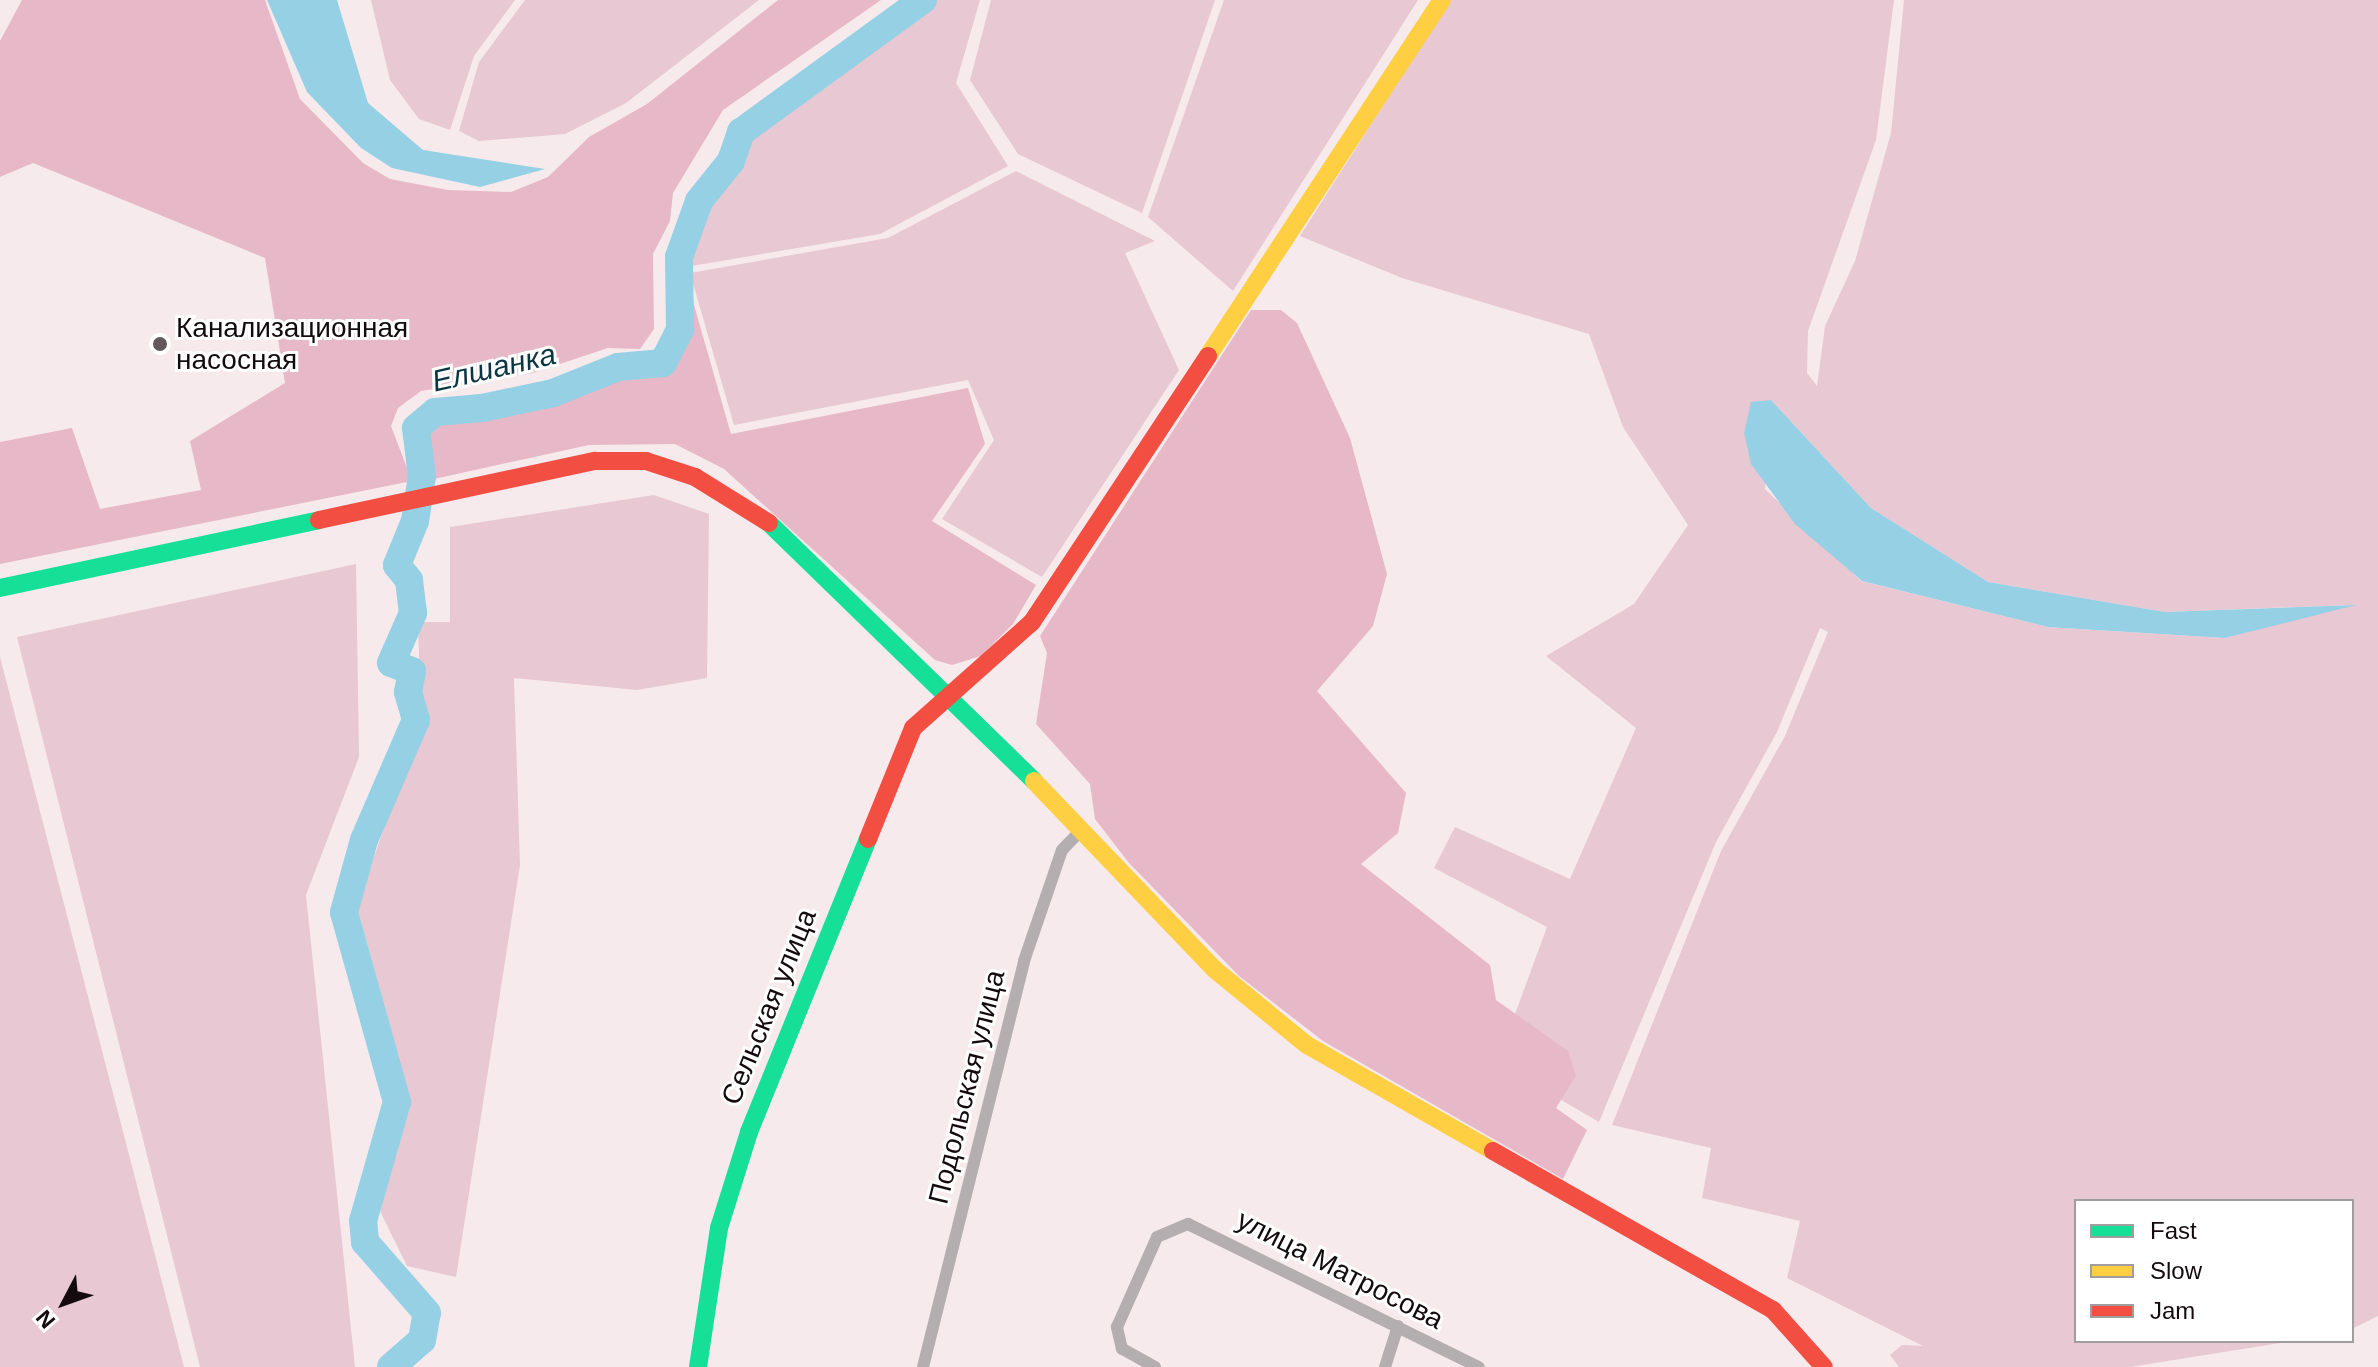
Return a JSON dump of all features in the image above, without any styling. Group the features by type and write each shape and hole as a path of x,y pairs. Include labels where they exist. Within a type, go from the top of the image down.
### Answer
{"main road":[{"name":"Сельская улица","path":"698,1367 719,1228 749,1132 913,728 954,698 1032,622 1442,0"},
{"path":"0,588 595,461 646,461 695,477 756,511 954,698 1214,969 1307,1045 1773,1310 1824,1367"}],"street":[{"name":"Подольская улица","path":"923,1367 1024,961 1062,850 1081,830"},
{"name":"улица Матросова","path":"1155,1367 1122,1349 1117,1327 1157,1237 1177,1224 1202,1228 1479,1367"},
{"path":"1385,1367 1398,1326"}],"shaded area":[{"path":"22,0 265,0 300,99 363,163 390,179 448,190 511,192 548,177 589,137 647,104 778,0 881,0 723,110 673,193 670,221 653,254 654,329 640,349 608,348 533,373 421,391 398,408 391,426 412,481 0,564 0,442 72,428 100,509 201,490 190,441 285,383 265,258 33,163 0,177 0,41"},
{"path":"371,0 515,0 474,56 450,130 419,119 390,80"},
{"path":"525,0 759,0 626,103 565,134 479,141 459,131 479,62"},
{"path":"912,0 980,0 956,83 1008,166 880,234 686,267 671,263 738,124"},
{"path":"991,0 1215,0 1142,213 1018,154 970,80"},
{"path":"1224,0 1418,0 1233,291 1148,217"},
{"path":"1450,0 1894,0 1876,140 1808,331 1807,373 1817,386 1825,326 1855,261 1891,133 1904,0 2378,0 2378,1316 2354,1328 2354,1199 2074,1199 2074,1343 2280,1343 2130,1367 1899,1367 1890,1355 1902,1345 1923,1346 1787,1278 1800,1221 1702,1198 1711,1148 1612,1125 1721,851 1785,736 1828,632 1820,628 1777,732 1716,842 1599,1122 1497,1063 1547,927 1434,868 1455,827 1570,879 1636,728 1546,656 1634,604 1688,525 1623,427 1589,334 1402,278 1300,236","holes":["1771,400 1871,508 1988,582 2165,612 2351,605 2225,638 2048,627 1861,581 1765,489"]},
{"path":"1016,171 1155,241 1125,253 1179,370 1042,577 942,519 994,440 968,380 734,425 690,273 888,238"},
{"path":"675,271 686,277 731,434 968,388 985,444 932,521 1036,585 1013,624 981,656 952,665 935,660 724,469 675,444 589,445 434,479 409,422 418,408 534,391 609,364 636,367 660,357 672,320"},
{"path":"1251,310 1281,310 1297,323 1350,438 1387,574 1373,626 1317,691 1406,793 1398,833 1361,864 1490,965 1496,1000 1568,1051 1576,1076 1556,1108 1587,1130 1563,1179 1323,1041 1239,976 1129,863 1095,819 1090,784 1036,724 1047,653 1040,636"},
{"path":"654,495 709,514 707,678 637,690 514,678 520,865 456,1277 407,1266 375,1201 401,1095 400,1063 357,906 421,721 418,622 450,622 450,527"},
{"path":"356,564 359,757 306,895 355,1367 200,1367 17,637"},
{"path":"0,657 184,1367 0,1367"}],"water":[{"path":"267,0 337,0 368,103 423,150 545,169 480,187 392,168 361,148 307,92"},
{"path":"1771,400 1871,508 1988,582 2165,612 2356,605 2225,638 2048,627 1862,581 1795,524 1751,464 1744,433 1751,402"}],"waterway":[{"name":"Елшанка","path":"391,1367 422,1340 427,1313 365,1242 363,1221 397,1102 344,912 364,840 416,720 408,692 412,671 391,663 413,613 409,580 397,565 415,521 422,476 416,428 435,412 482,408 553,393 618,367 663,363 680,329 679,257 699,201 731,161 741,132 923,0"}],"traffic: fast":[{"path":"0,588 319,520"},
{"path":"769,523 1034,781"},
{"path":"698,1367 719,1228 749,1132 868,839"}],"traffic: slow":[{"path":"1208,356 1442,0"},
{"path":"1034,781 1214,969 1307,1045 1493,1151"}],"traffic: jam":[{"path":"868,839 913,728 1032,622 1208,356"},
{"path":"319,520 595,461 646,461 695,477 769,523"},
{"path":"1493,1151 1773,1310 1824,1367"}],"place":[{"name":"Канализационная насосная","path":"160,344"}]}
